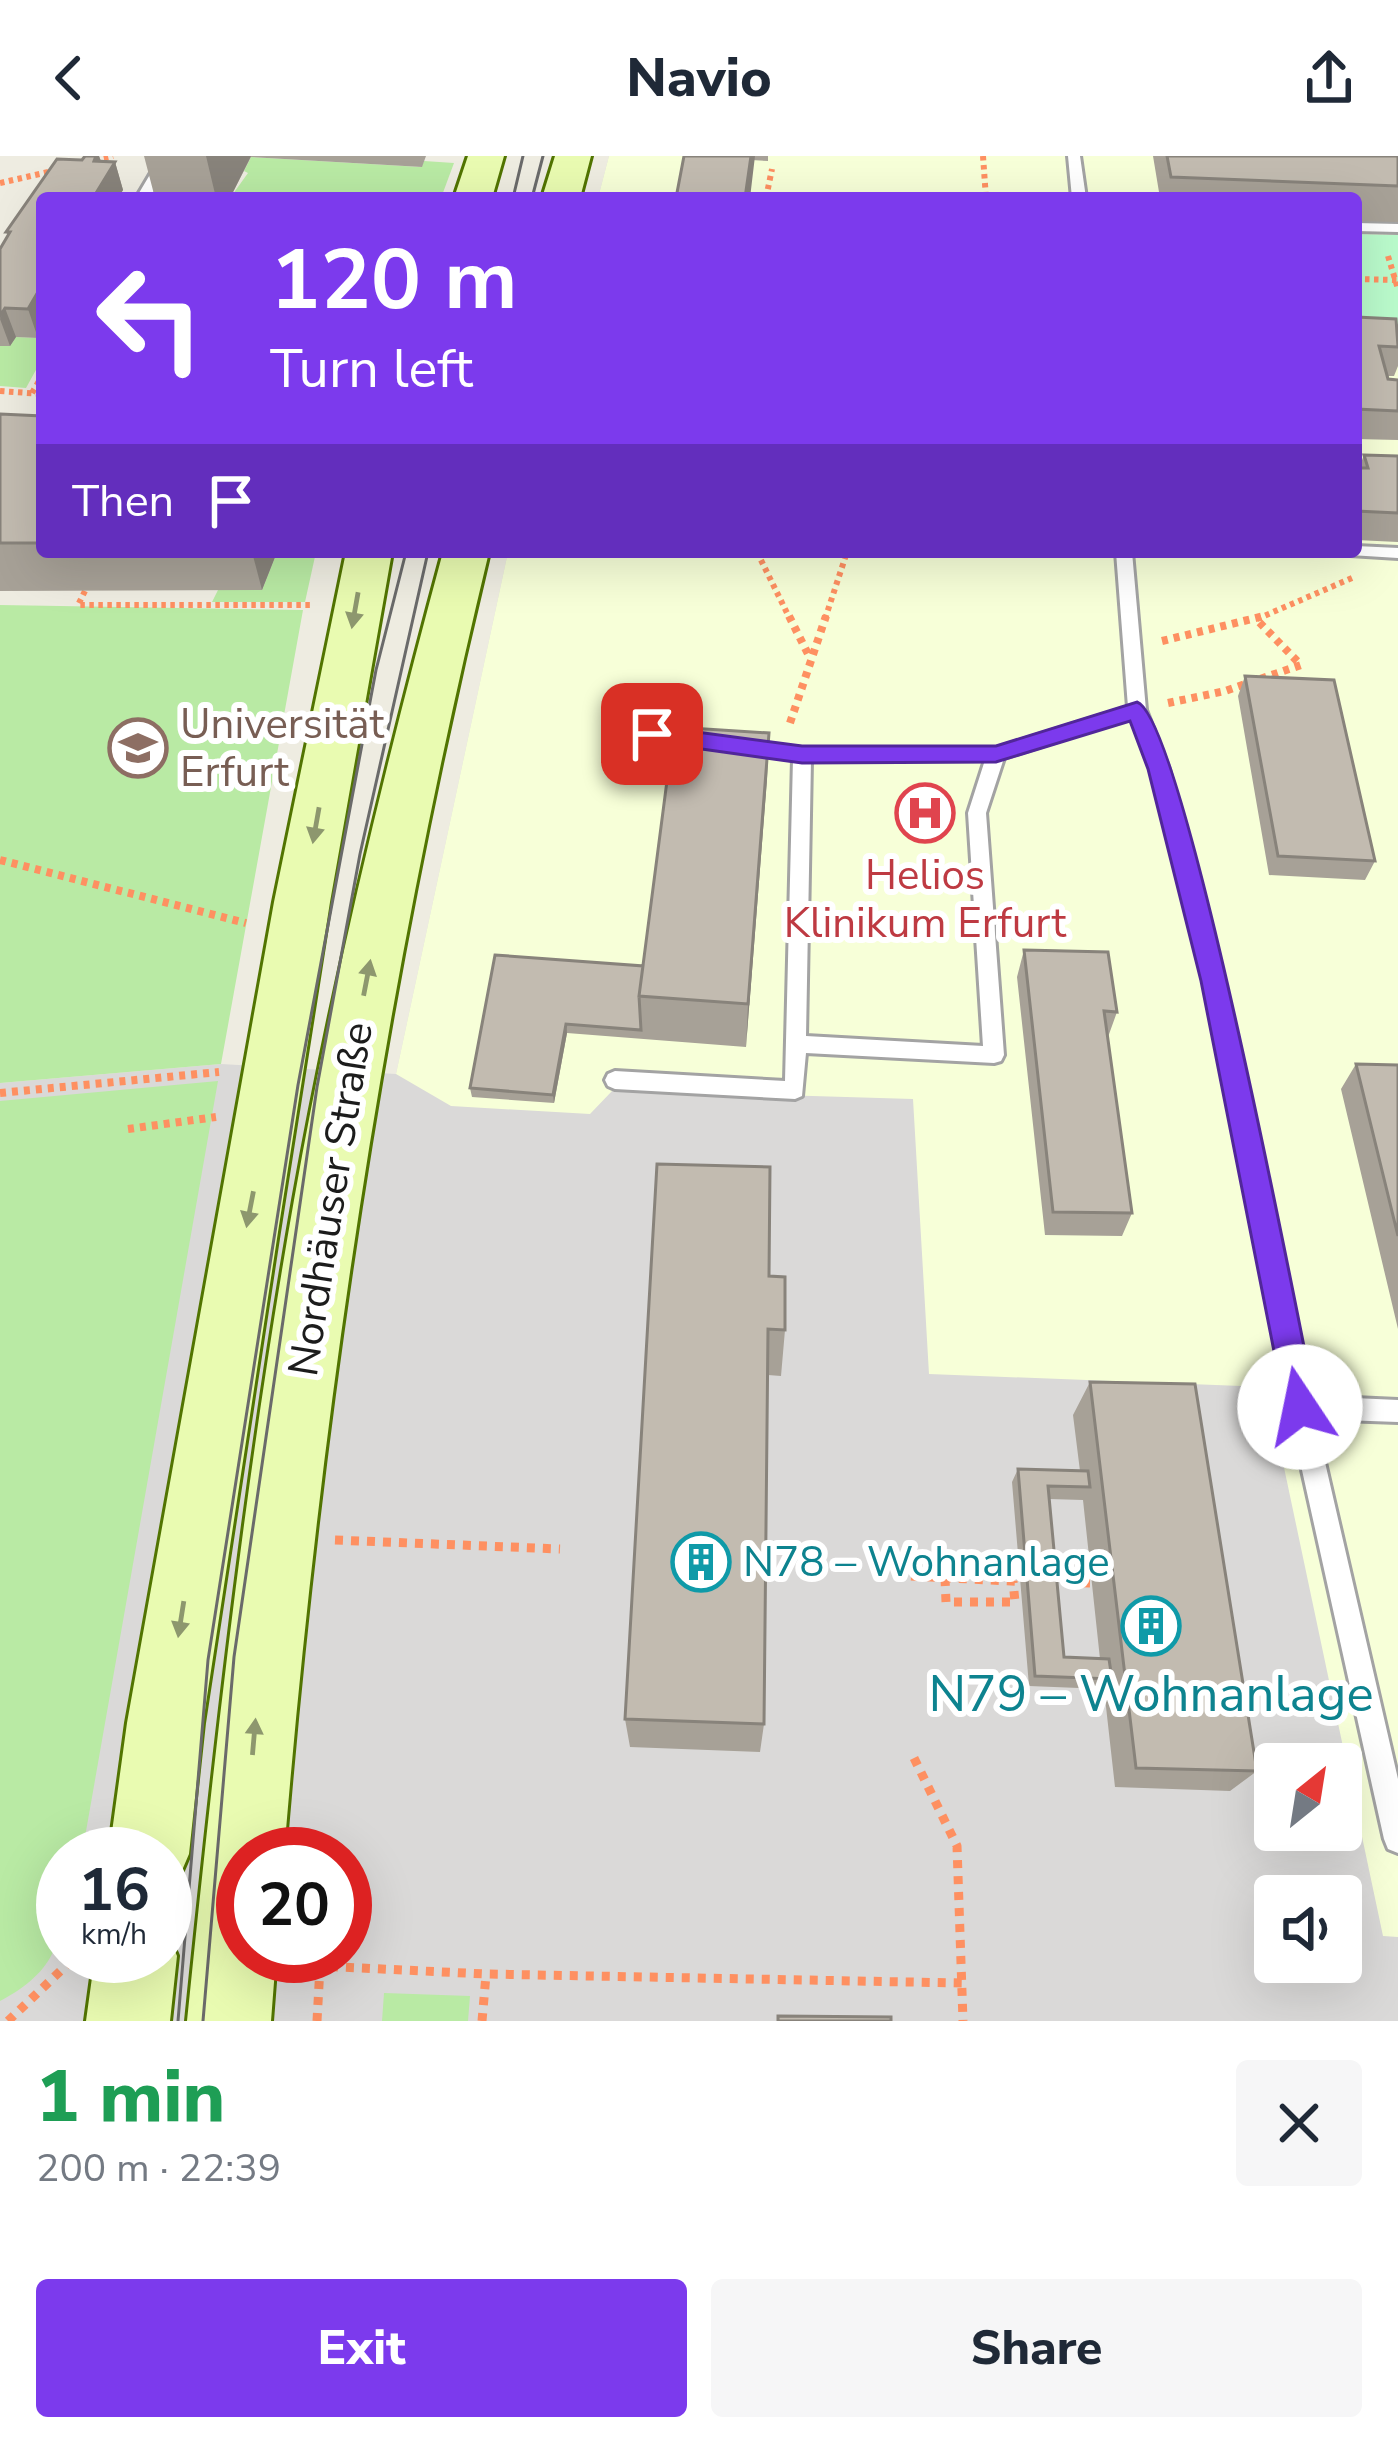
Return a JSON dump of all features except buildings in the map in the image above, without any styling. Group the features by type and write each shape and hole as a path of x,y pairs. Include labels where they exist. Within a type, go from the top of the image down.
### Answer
{"main road":[{"path":"475,192 486,156"},
{"path":"563,192 573,156"},
{"name":"Nordhäuser Straße","path":"152,1827 168,1701 245,1232 368,558"},
{"name":"Nordhäuser Straße","path":"246,1827 261,1654 338,1134 391,854 465,558"},
{"path":"128,2021 133,1983"}],"lane":[{"path":"146,192 167,156"},
{"path":"1074,156 1078,192"},
{"path":"1362,226 1398,228"},
{"path":"1362,551 1398,553"},
{"path":"1125,558 1136,647 1137,710 1160,769 1214,981 1300,1407 1398,1839"},
{"path":"652,734 791,753 996,754 1137,710"},
{"path":"614,1080 795,1090 791,753"},
{"path":"794,1044 994,1054 977,813 996,754"},
{"path":"1300,1407 1398,1411"}],"path":[{"path":"41,187 61,156"},
{"path":"92,161 112,156"},
{"path":"983,156 986,192"},
{"path":"0,183 72,166"},
{"path":"767,192 772,169"},
{"path":"1362,279 1398,280"},
{"path":"32,393 36,386"},
{"path":"0,391 36,393"},
{"path":"761,558 810,658"},
{"path":"791,753 810,658 845,558"},
{"path":"1136,647 1256,619 1357,576"},
{"path":"86,591 78,605 314,605"},
{"path":"1137,710 1225,691 1301,665 1256,619"},
{"path":"0,860 254,925"},
{"path":"0,1093 231,1071"},
{"path":"128,1129 223,1117"},
{"path":"315,1540 560,1549"},
{"path":"910,1576 1092,1583"},
{"path":"944,1577 946,1602 1015,1602 1013,1582"},
{"path":"914,1758 957,1846 963,2021"},
{"path":"372,1969 962,1983"},
{"path":"482,2021 486,1974"},
{"path":"8,2021 48,1983"},
{"path":"317,2021 319,1983"}],"shaded area":[{"path":"609,156 1398,156 1398,2021 0,2021 0,1083 221,1064 396,1074 507,558 1362,558 1362,192 600,192"},
{"name":"Helios Klinikum Erfurt","path":"609,156 1398,156 1398,1937 1383,1936 1362,1837 1362,1743 1342,1743 1267,1387 929,1374 913,1099 613,1090 590,1114 451,1106 396,1074 507,558 1362,558 1362,192 600,192"}],"green space":[{"path":"251,157 421,167 424,161 454,163 443,192 234,192 248,173 244,171"},
{"path":"1362,234 1398,235 1398,328 1362,327"},
{"path":"16,337 36,338 36,370 26,388 0,386 0,346"},
{"path":"275,558 315,558 305,602 212,602 218,590 262,590"},
{"name":"Universität Erfurt","path":"0,605 303,610 221,1064 0,1083"},
{"path":"218,1081 87,1827 36,1827 36,1975 0,2001 0,1101"},
{"path":"384,1993 470,1996 468,2021 382,2021"}],"tram line":[{"path":"514,192 523,156"},
{"path":"534,192 543,156"},
{"path":"178,2021 208,1660 298,1085 376,670 404,558"},
{"path":"203,2021 234,1657 317,1087 360,854 427,558"}],"place":[{"name":"Universität Erfurt","path":"138,748"},
{"name":"Helios Klinikum Erfurt","path":"925,813"},
{"name":"N78 – Wohnanlage","path":"701,1562"},
{"name":"N79 – Wohnanlage","path":"1151,1626"}],"route":[{"path":"652,734 781,753 996,754 1137,710 1160,769 1214,981 1300,1407"}]}
